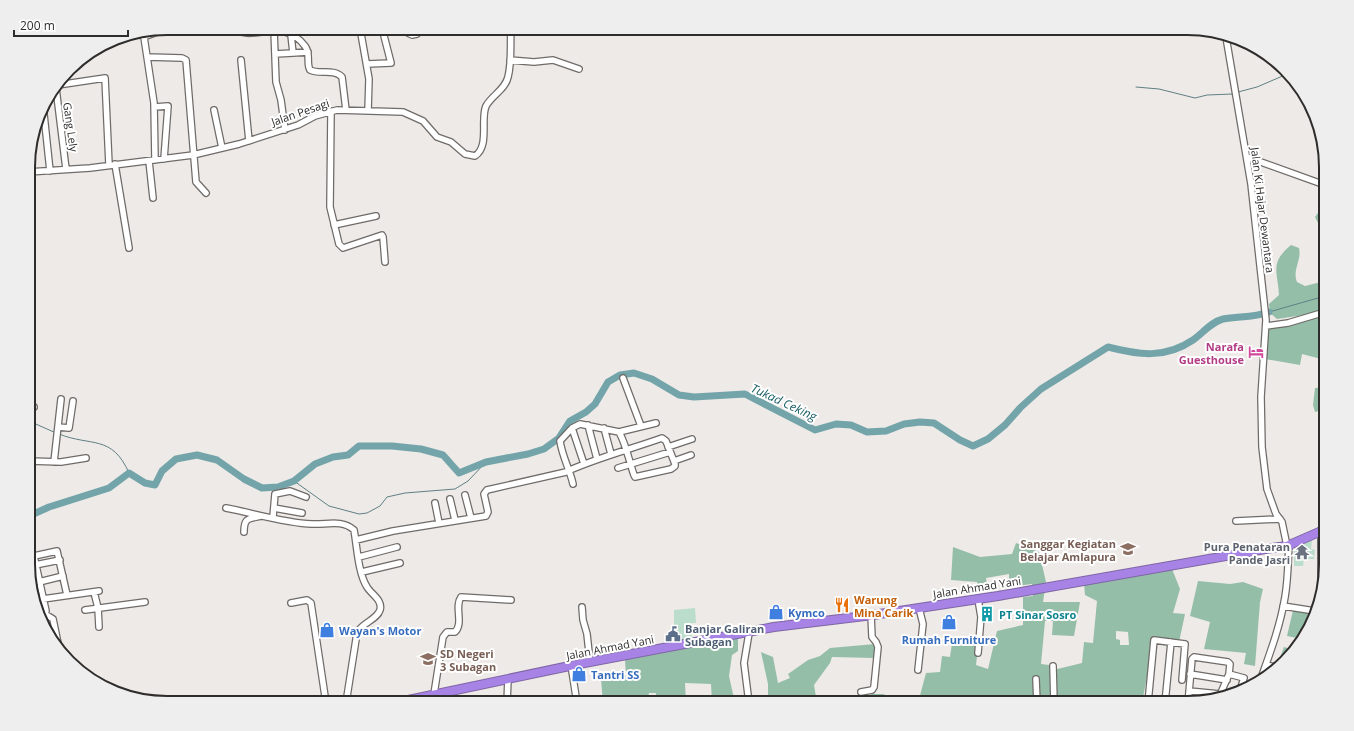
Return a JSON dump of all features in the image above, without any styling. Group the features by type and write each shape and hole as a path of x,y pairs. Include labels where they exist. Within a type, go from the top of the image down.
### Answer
{"highway":[{"name":"Jalan Ahmad Yani","path":"425,696 571,665 749,633 774,627 871,615 978,599 1288,545 1319,532"}],"street":[{"path":"274,35 276,86 281,100 285,130"},
{"path":"291,35 304,45 308,52 308,67 310,70 314,72 334,72 342,77 346,110"},
{"path":"291,35 293,53"},
{"path":"361,35 367,64 369,89 368,111"},
{"path":"367,64 391,63 384,35"},
{"name":"Jalan Pesagi","path":"35,172 112,165 193,155 285,130 331,111 346,110 398,111 415,117 426,123 437,137 451,142 465,154 475,156 479,152 483,138 486,106 506,84 510,60 511,35"},
{"path":"144,37 154,106 152,198"},
{"name":"Jalan Ki Hajar Dewantara","path":"1227,41 1247,157 1258,237 1266,323 1261,397 1262,446 1268,496 1282,522 1288,545 1283,606 1273,646 1264,671"},
{"path":"275,54 308,52"},
{"path":"147,57 182,58 186,60 196,182 206,194"},
{"path":"242,60 249,141"},
{"path":"510,60 532,62 553,60 579,69"},
{"path":"65,84 104,78 112,165 129,248"},
{"name":"Gang Lely","path":"57,94 66,169"},
{"path":"154,106 168,106 164,159"},
{"path":"214,110 222,148"},
{"path":"331,111 330,200 339,244 343,248 382,235 384,237 385,262"},
{"path":"44,119 50,171"},
{"path":"1247,157 1319,183"},
{"path":"334,225 376,216"},
{"path":"1266,323 1288,323 1319,314"},
{"path":"623,378 641,426"},
{"path":"54,462 61,399"},
{"path":"58,427 69,428 73,401"},
{"path":"573,484 560,441 572,428 580,424 619,432 656,423"},
{"path":"588,426 597,459"},
{"path":"572,428 584,464"},
{"path":"604,428 611,454"},
{"path":"356,540 393,531 488,515 484,494 487,490 570,470 611,454 625,450 662,438 666,439 675,465 673,468 638,477 634,476 625,450 619,432"},
{"path":"618,468 692,439"},
{"path":"674,460 691,455"},
{"path":"35,461 54,462 86,458"},
{"path":"272,517 275,494 290,491 306,497"},
{"path":"465,495 471,518"},
{"path":"450,499 455,520"},
{"path":"435,503 439,523"},
{"path":"226,508 312,524 338,523 354,530 366,586 379,602 381,608 377,615 361,627 357,633 347,696"},
{"path":"274,508 302,513"},
{"path":"244,532 244,523 246,520 264,516"},
{"path":"1236,521 1280,519"},
{"path":"359,557 397,547"},
{"path":"35,556 55,550 58,552 67,595"},
{"path":"35,565 60,560"},
{"path":"362,572 400,563"},
{"path":"35,565 43,598 44,610"},
{"path":"39,582 63,576"},
{"path":"43,598 97,592 99,627"},
{"path":"434,694 443,637 448,632 455,632 458,627 458,605 460,597 511,600"},
{"path":"978,599 981,617 978,653"},
{"path":"292,603 307,600 311,603 325,696"},
{"path":"85,610 145,602"},
{"path":"1283,606 1310,610"},
{"path":"582,607 590,662"},
{"path":"918,670 923,624 920,608"},
{"path":"861,692 872,690 874,687 878,645 872,637 871,615"},
{"path":"46,616 53,619 57,636"},
{"path":"748,696 744,663 749,633"},
{"path":"1149,696 1154,640 1185,644 1182,680"},
{"path":"1166,696 1171,642"},
{"path":"1189,696 1193,658 1228,662 1230,664 1229,674 1221,691"},
{"path":"571,665 576,696"},
{"path":"1266,665 1271,665"},
{"path":"1053,666 1054,696"},
{"path":"1190,674 1226,680"},
{"path":"1229,674 1244,678 1242,683"},
{"path":"507,696 508,679"},
{"path":"1036,679 1037,696"},
{"path":"1189,691 1212,693"}],"green space":[{"path":"1319,211 1319,223 1318,223 1315,217"},
{"path":"1291,245 1299,248 1300,252 1296,269 1297,282 1305,286 1319,282 1319,311 1277,319 1270,313 1269,304 1279,295 1276,268 1277,263 1284,251"},
{"path":"1319,314 1319,358 1302,354 1300,365 1265,359 1269,327"},
{"path":"1315,388 1319,388 1319,411 1315,412 1313,405"},
{"path":"1312,540 1311,549 1315,550 1314,559 1304,559 1303,566 1294,566 1294,547"},
{"path":"1016,543 1039,552 1046,582 1043,602 1080,602 1074,636 1052,635 1053,621 1045,621 1041,664 1049,665 1049,671 1082,663 1084,642 1093,643 1097,601 1085,595 1084,583 1172,569 1180,589 1173,613 1185,614 1178,647 1150,644 1150,660 1143,696 920,696 926,673 940,672 942,656 950,657 953,636 979,639 976,665 988,669 997,631 1023,625 1023,597 1033,596 1032,584 1009,587 1009,574 986,578 988,592 978,592 977,582 951,580 953,547 980,557 1012,554","holes":["1116,631 1128,632 1129,645 1120,645 1120,640 1116,639"]},
{"path":"1198,581 1230,584 1243,582 1263,589 1260,602 1255,666 1244,664 1246,653 1204,649 1210,622 1190,616"},
{"path":"1294,606 1311,609 1296,638 1287,636"},
{"path":"695,608 696,623 692,623 692,642 674,645 674,610"},
{"path":"738,638 738,651 732,655 729,676 733,696 712,696 711,684 685,683 686,696 656,696 656,693 649,693 648,696 602,696 601,679 626,675 625,660"},
{"path":"875,644 874,658 832,657 830,663 814,685 816,696 768,696 768,684 761,652 773,657 778,683 790,678 788,674 808,660 820,656 830,648"},
{"path":"1284,647 1288,648 1286,651 1280,657"},
{"path":"871,694 884,694 885,696 872,696"}],"waterway":[{"path":"1238,92 1257,87 1282,76"},
{"path":"1136,87 1159,89 1195,98 1207,95 1233,94"},
{"path":"1269,312 1319,298"},
{"name":"Tukad Ceking","path":"35,513 49,507 109,488 129,473 145,483 155,485 162,471 176,459 197,455 217,460 244,479 262,488 278,487 294,481 315,464 333,457 348,455 359,446 392,446 421,449 443,455 459,473 486,462 528,454 544,449 559,438 570,421 586,412 595,404 608,382 620,375 634,373 652,379 679,395 694,397 745,394 815,430 836,424 851,425 867,432 886,431 904,424 920,422 934,423 960,440 973,446 988,439 1005,425 1021,407 1041,389 1108,347 1130,352 1152,354 1162,353 1183,346 1219,320 1269,312"},
{"path":"35,424 56,433"},
{"path":"59,434 108,447 115,452 129,473"},
{"path":"294,481 329,506 359,514 367,513 380,506 387,497 405,493 455,489 468,481 486,462"}],"place":[{"name":"Narafa Guesthouse","path":"1256,352"},
{"name":"Sanggar Kegiatan Belajar Amlapura","path":"1128,549"},
{"name":"Pura Penataran Pande Jasri","path":"1302,552"},
{"name":"Warung Mina Carik","path":"842,605"},
{"name":"Kymco","path":"776,612"},
{"name":"PT Sinar Sosro","path":"987,614"},
{"name":"Rumah Furniture","path":"949,622"},
{"name":"Wayan's Motor","path":"327,630"},
{"name":"Banjar Galiran Subagan","path":"673,634"},
{"name":"SD Negeri 3 Subagan","path":"428,659"},
{"name":"Tantri SS","path":"579,674"}]}
